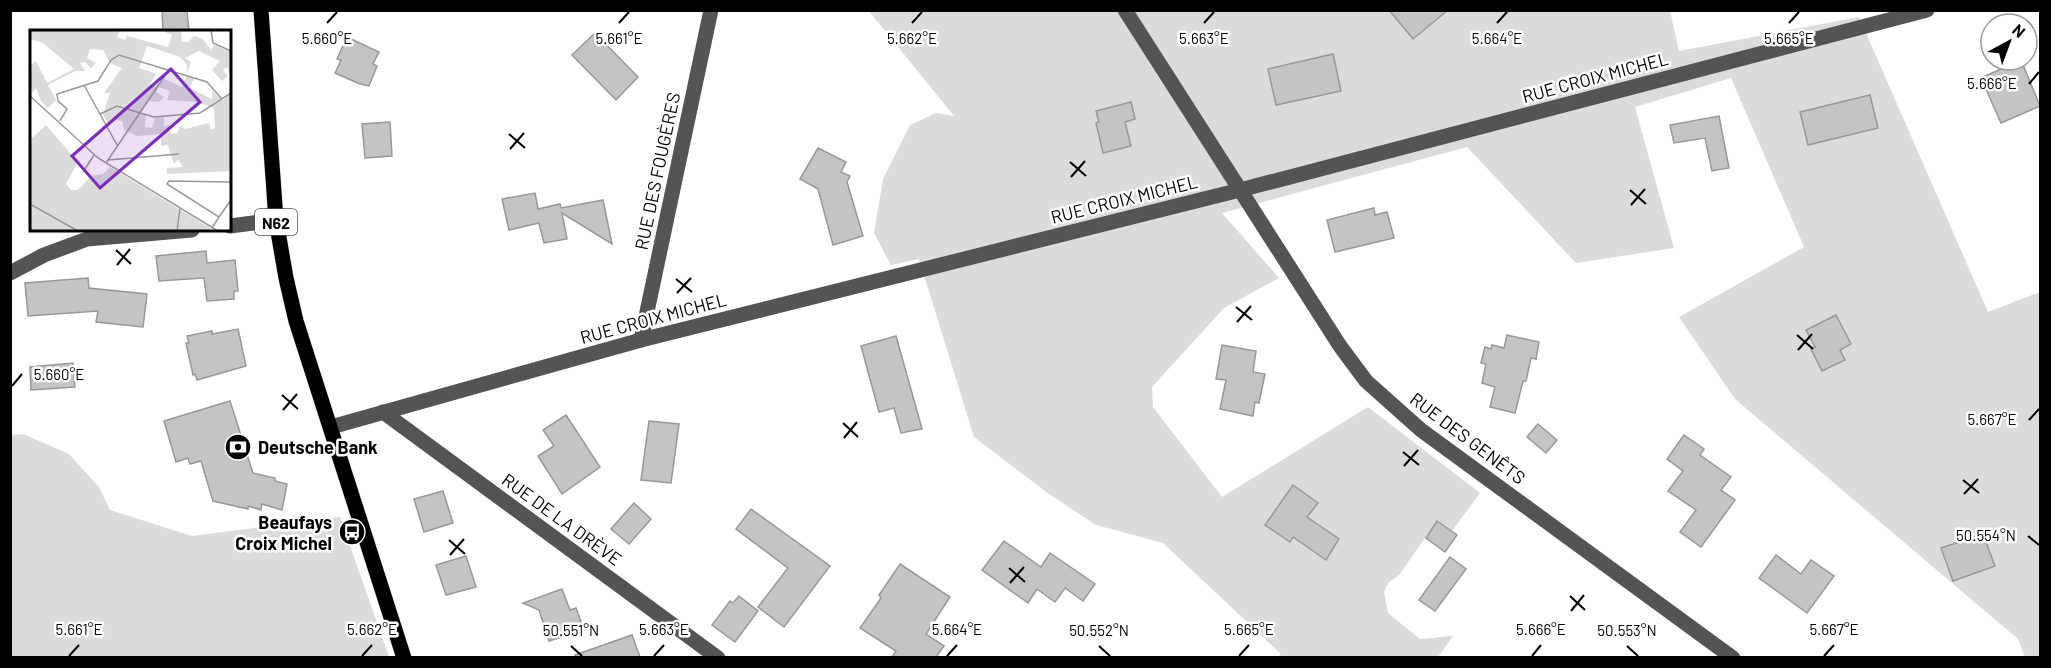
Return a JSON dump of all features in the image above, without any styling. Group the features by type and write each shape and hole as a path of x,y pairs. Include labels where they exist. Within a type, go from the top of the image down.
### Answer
{"main road":[{"name":"N62","path":"261,10 276,220 286,278 296,321 404,657"}],"street":[{"name":"RUE DES FOUGÈRES","path":"641,340 711,10"},
{"name":"RUE DES GENÊTS","path":"1125,10 1340,346 1366,381 1421,430 1733,657"},
{"name":"RUE CROIX MICHEL","path":"331,427 641,340 1240,190 1927,10"},
{"path":"231,226 276,220"},
{"path":"10,273 44,255 87,239 180,231"},
{"name":"RUE DE LA DRÈVE","path":"383,412 718,657"}],"shaded area":[{"path":"869,11 1670,11 1679,51 1859,17 1988,312 2040,292 2040,657 2025,657 2018,639 1735,399 1679,317 1804,247 1731,78 1635,107 1674,248 1576,263 1467,147 1222,213 1279,278 1224,308 1152,387 1153,407 1222,497 1368,407 1480,493 1452,531 1437,521 1399,575 1388,583 1384,592 1388,613 1420,639 1453,636 1438,657 1278,657 1281,654 1163,543 1096,525 1049,494 974,437 919,259 891,265 874,233 883,179 910,125 936,113 954,116"},
{"path":"23,434 69,454 99,487 110,510 192,536 340,517 389,657 11,657 11,435"}],"building":[{"path":"187,10 189,30 163,30 162,11"},
{"path":"1389,10 1448,10 1413,39"},
{"path":"595,33 638,77 616,100 572,55"},
{"path":"347,37 379,52 373,64 377,66 369,86 335,73 341,60 337,59"},
{"path":"1333,54 1341,91 1276,105 1268,69"},
{"path":"1994,72 2026,72 2040,106 2001,123 1981,78"},
{"path":"1870,95 1878,128 1808,145 1800,112"},
{"path":"1131,102 1135,119 1125,122 1131,146 1103,153 1096,123 1099,122 1096,111"},
{"path":"1719,116 1729,168 1712,171 1705,138 1674,143 1670,125"},
{"path":"390,122 392,156 365,158 362,124"},
{"path":"818,148 846,162 841,172 850,176 847,182 863,236 833,245 818,189 800,179"},
{"path":"535,193 538,209 560,204 561,208 603,200 612,244 562,213 567,239 544,243 539,223 509,230 502,199"},
{"path":"1374,208 1375,215 1387,212 1394,238 1335,252 1327,220"},
{"path":"206,251 207,263 235,260 238,291 234,291 234,299 207,301 204,278 159,281 156,256"},
{"path":"88,278 89,288 147,294 143,327 96,322 98,311 28,316 25,283"},
{"path":"1836,315 1851,344 1840,350 1845,360 1822,371 1811,349 1815,347 1806,330"},
{"path":"238,329 246,366 197,380 195,374 193,375 186,343 189,343 187,336"},
{"path":"1507,335 1539,342 1536,359 1531,358 1526,381 1523,381 1515,413 1490,407 1495,387 1482,383 1486,364 1481,363 1485,347 1491,349 1492,345 1504,348"},
{"path":"896,336 922,429 901,433 894,408 879,412 861,346"},
{"path":"1222,345 1256,351 1253,372 1265,374 1259,403 1255,402 1253,416 1220,409 1226,380 1216,379"},
{"path":"73,363 75,387 31,390 30,367"},
{"path":"230,401 253,473 275,478 275,481 287,484 282,510 262,504 261,510 248,506 248,509 213,501 201,461 190,464 188,458 176,462 164,421"},
{"path":"566,415 600,467 562,494 538,456 554,446 543,430"},
{"path":"649,421 679,424 671,483 641,480"},
{"path":"1538,424 1557,440 1546,453 1527,437"},
{"path":"1684,435 1704,449 1700,455 1731,477 1721,490 1735,500 1701,547 1680,532 1696,510 1668,491 1683,471 1667,459"},
{"path":"1293,485 1318,503 1307,517 1339,539 1326,560 1293,537 1290,542 1265,525"},
{"path":"443,491 453,523 424,532 414,499"},
{"path":"634,503 651,519 629,544 611,529"},
{"path":"751,509 830,566 784,627 758,607 788,568 736,529"},
{"path":"1437,521 1457,535 1445,552 1426,538"},
{"path":"1983,534 1995,566 1953,581 1941,548"},
{"path":"1004,541 1041,567 1050,553 1095,584 1083,601 1065,588 1055,602 1037,589 1028,603 982,570"},
{"path":"1776,555 1801,574 1811,560 1834,576 1807,613 1759,578"},
{"path":"466,556 476,587 446,595 436,565"},
{"path":"1450,557 1466,569 1435,611 1419,600"},
{"path":"900,564 950,597 926,634 944,646 936,657 892,657 896,651 860,628 881,598 879,595"},
{"path":"562,589 570,610 576,608 584,630 549,641 539,610 523,603"},
{"path":"739,596 758,611 735,642 712,625 730,601 733,603"},
{"path":"632,635 640,657 576,657 575,655"}],"place":[{"name":"Deutsche Bank","path":"238,447"},
{"name":"Beaufays Croix Michel","path":"352,532"}]}
